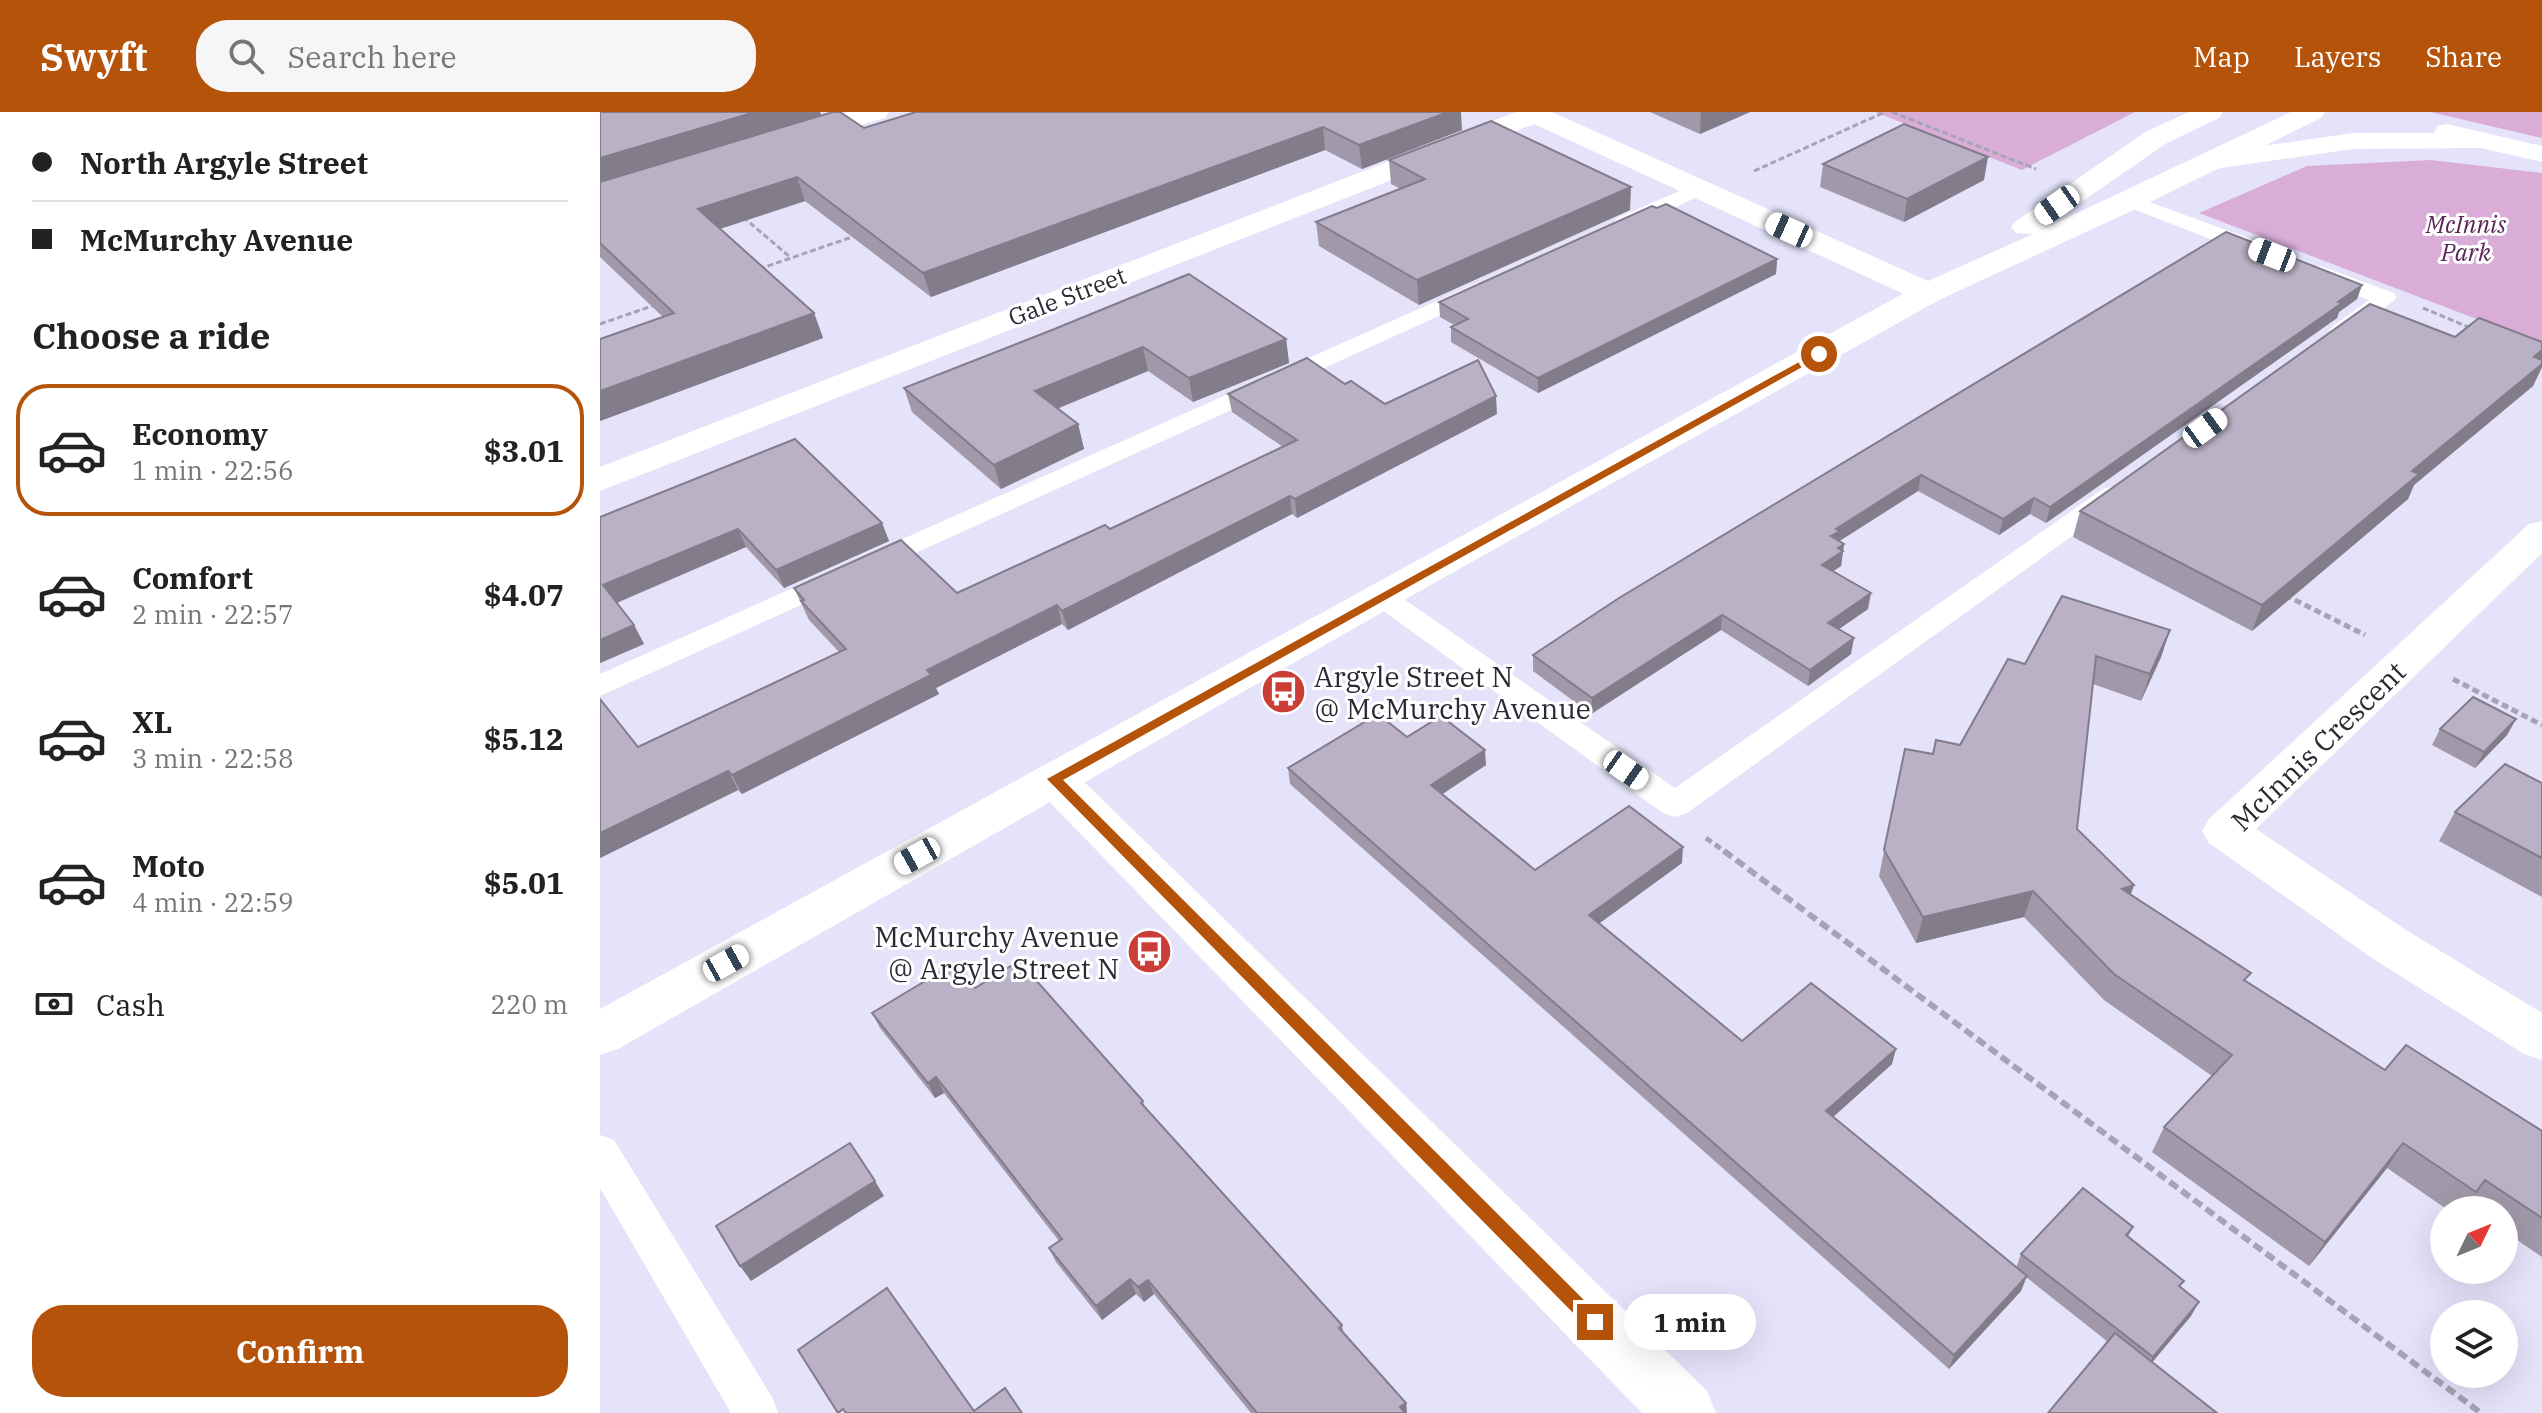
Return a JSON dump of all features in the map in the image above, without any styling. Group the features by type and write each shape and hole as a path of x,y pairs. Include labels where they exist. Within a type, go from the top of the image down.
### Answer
{"main road":[{"path":"774,143 876,112"},
{"path":"1928,293 2157,137 2210,112"},
{"path":"600,1034 1928,293 2130,201 2312,112"},
{"path":"1533,113 1928,293"},
{"name":"Gale Street","path":"600,480 1533,113"},
{"path":"2394,116 2476,141 2542,154"},
{"path":"2214,161 2353,141 2476,141"},
{"name":"McInnis Crescent","path":"2542,532 2225,831 2389,944 2542,1039"},
{"path":"1054,779 1685,1413"}],"lane":[{"path":"1600,234 1702,191"},
{"path":"2130,201 2386,298 2321,345"},
{"path":"600,686 1501,279"},
{"path":"1381,596 1675,805 2128,484"},
{"path":"600,1152 756,1413"}],"path":[{"path":"1702,191 1885,112"},
{"path":"1892,112 2082,188"},
{"path":"733,209 791,258"},
{"path":"747,273 864,233"},
{"path":"600,324 659,304"},
{"path":"2283,594 2542,725"},
{"path":"1675,805 1700,834 2481,1413"}],"green space":[{"path":"1875,112 2135,112 2022,170"},
{"path":"2430,112 2542,112 2542,138"},
{"name":"McInnis Park","path":"2431,160 2542,173 2542,344 2199,213 2307,166"}],"building":[{"path":"600,112 755,112 600,158"},
{"path":"840,112 864,128 916,112 1448,112 1359,145 1323,127 923,273 797,177 698,209 814,313 600,391 600,339 674,313 600,243 600,182"},
{"path":"1491,121 1631,187 1417,280 1316,222 1425,179 1389,160"},
{"path":"1904,124 1988,157 1907,199 1823,164"},
{"path":"1666,204 1777,259 1538,378 1451,327 1468,319 1439,302 1652,206 1657,208"},
{"path":"2226,232 2362,285 2338,302 2342,303 2050,507 2034,498 2003,519 1921,475 1836,529 1840,531 1831,536 1844,544 1838,548 1843,551 1822,565 1871,593 1828,623 1854,638 1810,670 1722,615 1592,698 1533,655 1619,598"},
{"path":"1189,274 1286,339 1189,378 1143,347 1035,391 1078,424 994,465 904,388 1052,330"},
{"path":"2370,304 2455,337 2479,318 2542,342 2542,350 2534,357 2542,360 2542,364 2412,471 2419,474 2262,605 2080,511"},
{"path":"1307,358 1345,384 1351,381 1385,404 1478,360 1496,396 1295,499 1290,496 1062,611 1057,605 927,670 931,675 732,775 728,771 600,833 600,699 638,747 846,649 801,601 804,600 794,588 901,540 957,593 1105,525 1110,529 1297,440 1228,394"},
{"path":"795,439 882,523 776,570 738,529 603,585 634,625 600,640 600,517"},
{"path":"2062,596 2170,630 2150,674 2096,656 2077,829 2134,885 2122,889 2251,973 2244,980 2385,1070 2406,1045 2542,1131 2542,1218 2518,1202 2518,1196 2509,1196 2485,1180 2476,1192 2403,1143 2325,1242 2164,1127 2232,1055 2114,974 2033,891 1923,917 1884,850 1905,749 1933,754 1936,740 1960,745 2008,659 2025,664"},
{"path":"2473,697 2516,719 2484,752 2440,729"},
{"path":"1378,714 1407,737 1441,716 1485,750 1431,785 1535,870 1629,806 1683,847 1589,915 1742,1041 1811,983 1896,1049 1826,1111 2027,1276 1954,1355 1288,768"},
{"path":"2505,764 2542,783 2542,858 2455,812"},
{"path":"1019,961 1143,1101 1141,1103 1342,1325 1339,1328 1406,1403 1400,1407 1405,1413 1257,1413 1148,1280 1138,1287 1130,1279 1096,1306 1049,1248 1062,1239 936,1077 928,1083 872,1013 955,963 975,988"},
{"path":"850,1143 875,1181 740,1266 716,1226"},
{"path":"2083,1188 2133,1227 2126,1235 2184,1281 2179,1286 2199,1302 2153,1357 2021,1254"},
{"path":"887,1288 974,1411 1005,1388 1022,1413 846,1413 843,1409 838,1413 798,1350"},
{"path":"2115,1333 2217,1413 2048,1413"}],"place":[{"name":"Argyle Street N @ McMurchy Avenue","path":"1283,692"},
{"name":"McMurchy Avenue @ Argyle Street N","path":"1150,952"}],"route":[{"path":"1595,1322 1054,779 1819,354"}]}
